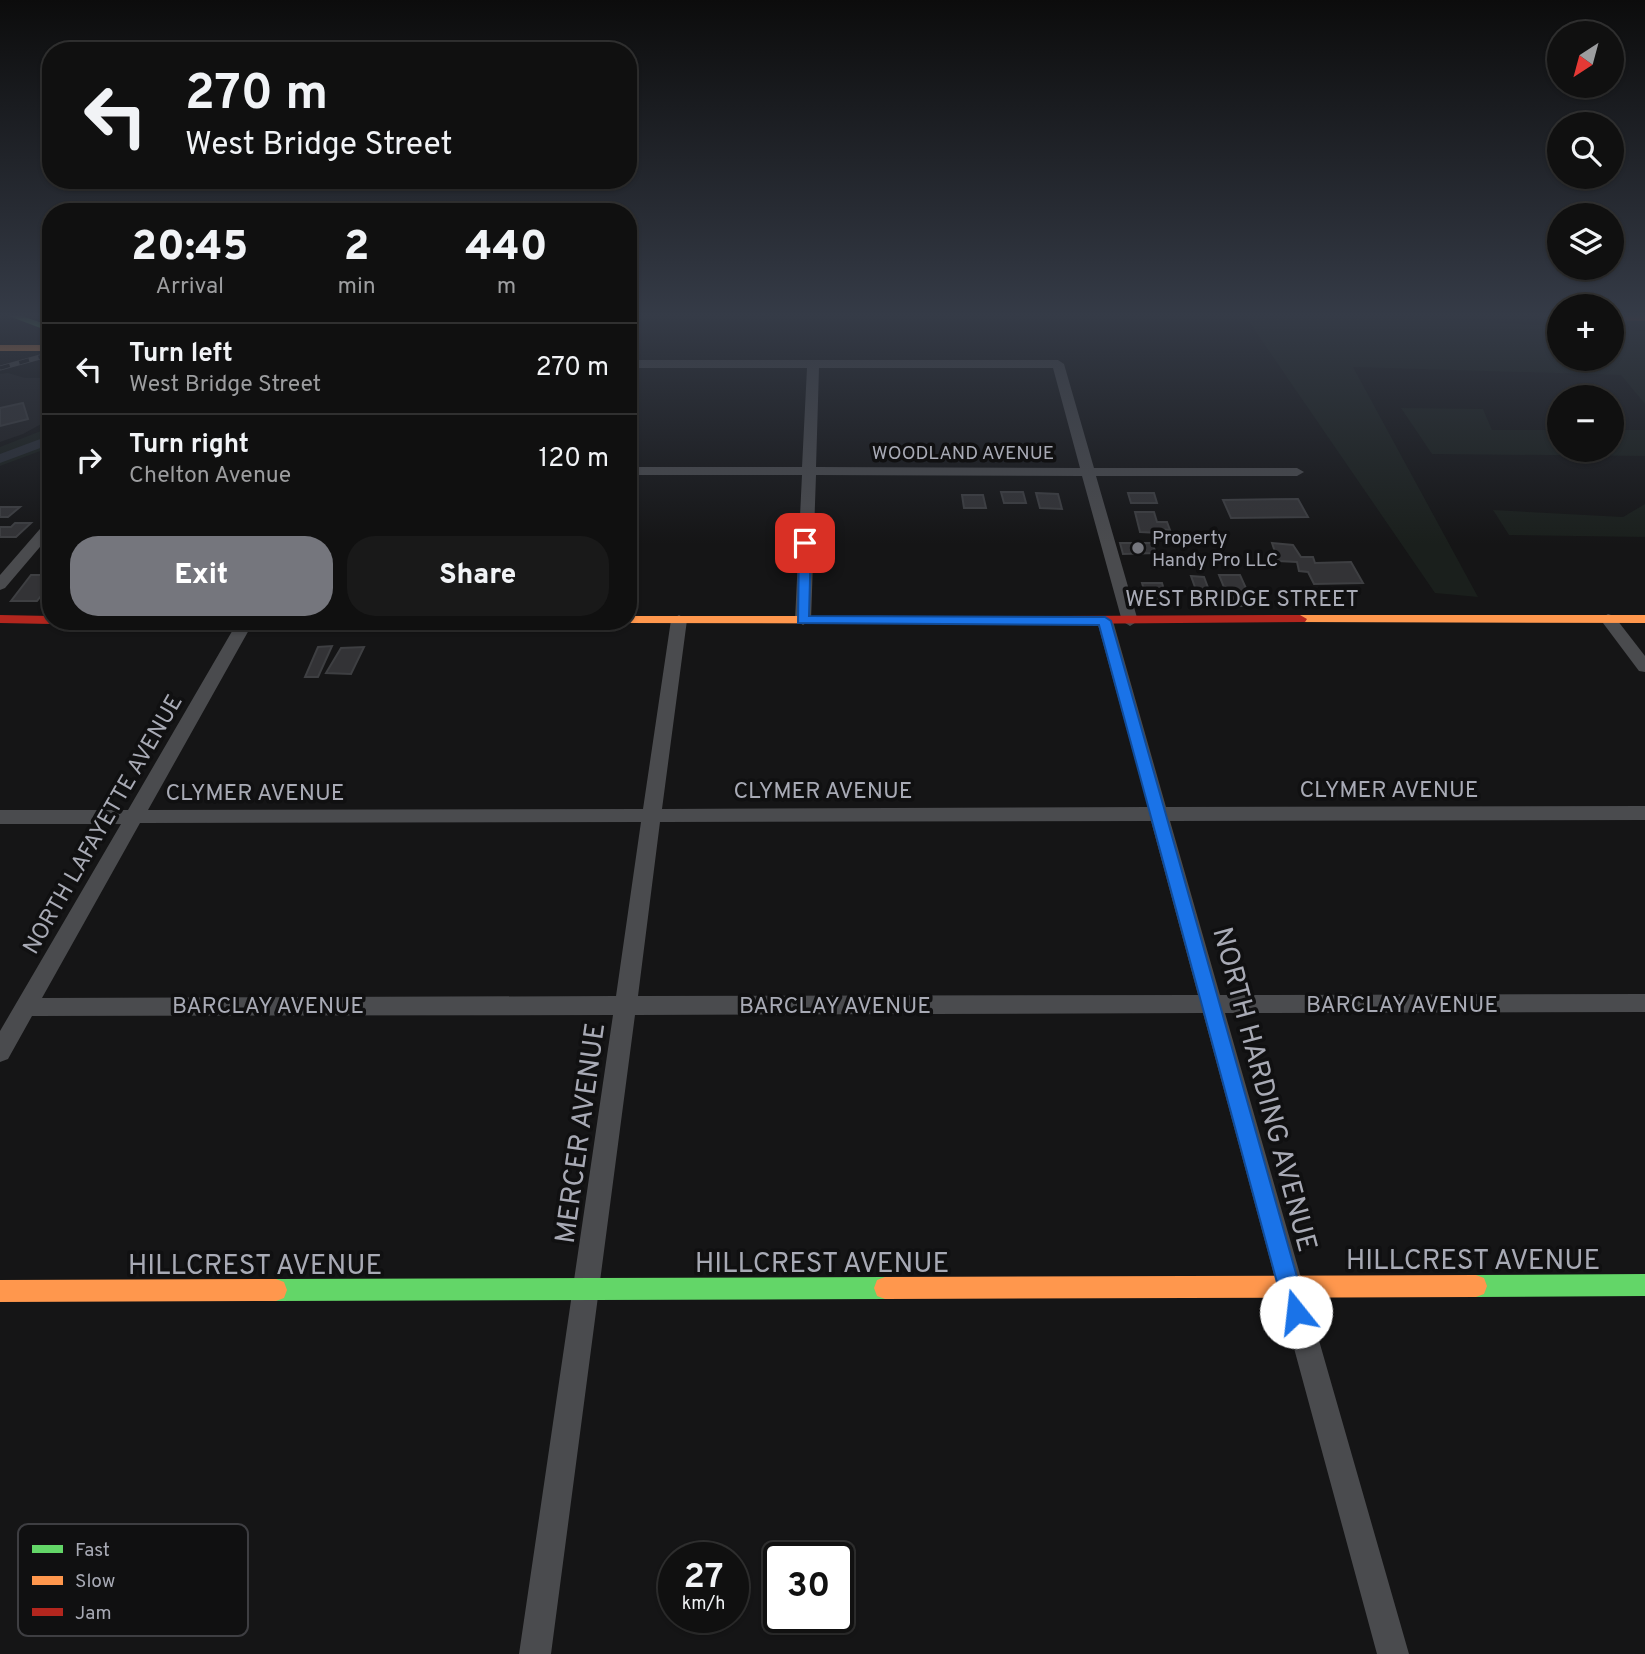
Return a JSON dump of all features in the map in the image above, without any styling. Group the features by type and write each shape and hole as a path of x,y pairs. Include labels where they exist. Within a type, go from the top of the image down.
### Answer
{"main road":[{"name":"WEST BRIDGE STREET","path":"637,620 1645,618"},
{"path":"0,619 42,620"},
{"name":"HILLCREST AVENUE","path":"0,1291 1645,1285"}],"street":[{"path":"803,620 812,390"},
{"path":"1065,390 1130,621"},
{"name":"WOODLAND AVENUE","path":"637,471 1297,472"},
{"path":"0,585 42,536"},
{"path":"1608,619 1645,667"},
{"name":"MERCER AVENUE","path":"535,1654 679,620"},
{"name":"NORTH HARDING AVENUE","path":"1105,621 1393,1654"},
{"name":"NORTH LAFAYETTE AVENUE","path":"0,1052 241,630"},
{"name":"CLYMER AVENUE","path":"0,817 1645,813"},
{"name":"BARCLAY AVENUE","path":"25,1007 1645,1003"}],"shaded area":[{"path":"0,390 42,390 42,424 0,442"},
{"path":"1296,390 1366,390 1478,597 1435,593"},
{"path":"1634,390 1645,390 1645,404"},
{"path":"1401,408 1483,409 1492,430 1547,430 1547,455 1432,454"},
{"path":"1624,430 1645,430 1645,456 1624,456"},
{"path":"42,431 42,450 0,466 0,447"},
{"path":"1645,504 1645,537 1509,535 1493,510 1623,517"}],"building":[{"path":"23,403 28,419 0,426 0,408"},
{"path":"1001,492 1023,492 1026,503 1004,503"},
{"path":"1036,493 1058,494 1062,509 1040,508"},
{"path":"1128,493 1154,493 1157,503 1131,503"},
{"path":"962,495 983,495 986,508 964,508"},
{"path":"1298,499 1308,517 1231,518 1223,500"},
{"path":"0,507 20,507 8,517 0,517"},
{"path":"1135,512 1154,512 1157,522 1167,522 1170,530 1159,529 1160,533 1140,532"},
{"path":"15,523 31,523 16,537 0,537 0,527 11,527"},
{"name":"Property Handy Pro LLC","path":"1120,543 1152,543 1156,553 1123,554"},
{"path":"1272,543 1293,545 1301,557 1313,557 1315,563 1351,562 1363,583 1314,584 1308,572 1299,571 1297,562 1278,561"},
{"path":"31,575 42,575 42,595 37,601 11,601"},
{"path":"1219,575 1240,575 1250,597 1240,597 1244,606 1224,606 1220,596 1228,597"},
{"path":"1191,576 1204,577 1213,601 1200,601"},
{"path":"1142,583 1162,583 1168,603 1148,603"},
{"path":"332,646 318,677 305,677 318,647"},
{"path":"364,647 351,674 326,673 341,648"}],"waterway":[{"path":"0,459 42,443"}],"traffic: fast":[{"path":"1476,1286 1645,1285"},
{"path":"276,1290 885,1288"}],"traffic: slow":[{"path":"1300,619 1645,619"},
{"path":"637,620 1055,620"},
{"path":"885,1288 1476,1286"},
{"path":"0,1291 276,1290"}],"traffic: jam":[{"path":"0,619 42,620"},
{"path":"1055,620 1300,619"}],"place":[{"name":"Property Handy Pro LLC","path":"1138,548"}],"route":[{"path":"805,543 803,620 1105,621 1296,1312"}]}
